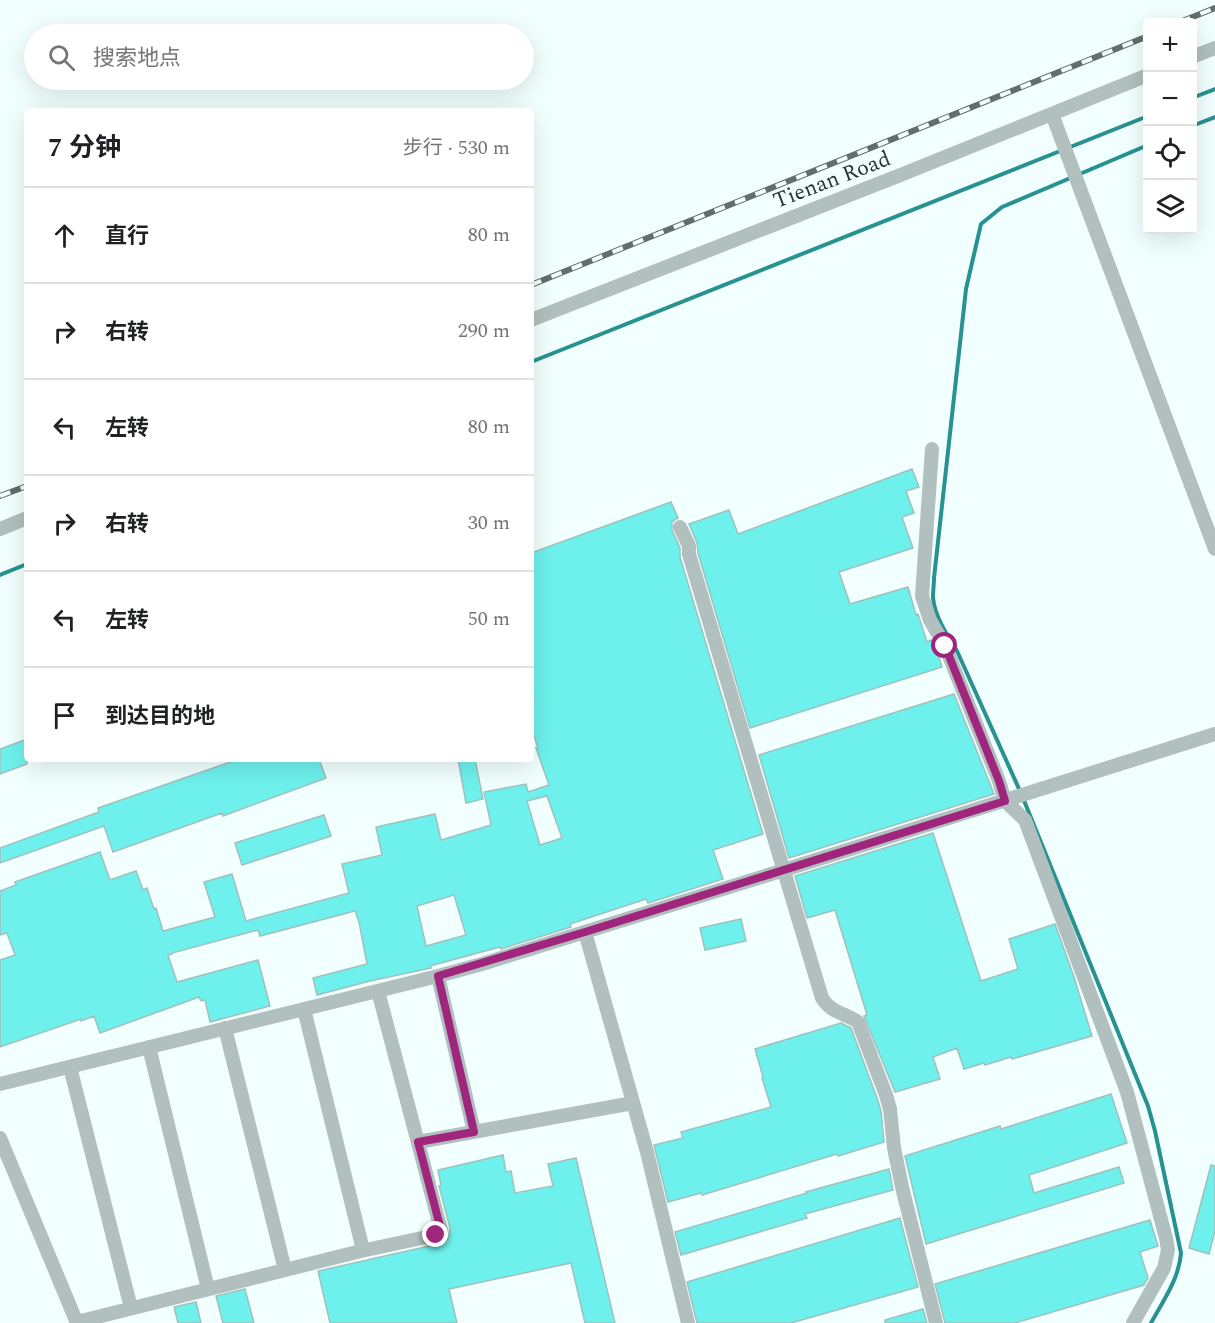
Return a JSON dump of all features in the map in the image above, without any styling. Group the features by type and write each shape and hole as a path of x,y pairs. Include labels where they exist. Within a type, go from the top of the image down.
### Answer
{"street":[{"path":"1197,55 1215,48"},
{"name":"Tienan Road","path":"534,319 1143,77"},
{"path":"1052,114 1215,549"},
{"path":"932,449 922,596 930,620 945,646 999,781 1025,820 1127,1092 1166,1238 1168,1250 1164,1268 1133,1323"},
{"path":"0,529 24,519"},
{"path":"680,527 689,546 688,555 822,998 829,1008 858,1022 886,1095 902,1187 936,1323"},
{"path":"0,1084 438,976 1215,734"},
{"path":"585,932 647,1152 688,1323"},
{"path":"438,976 474,1132"},
{"path":"0,1138 77,1322 363,1250 436,1235 441,1230 378,990"},
{"path":"304,1009 363,1250"},
{"path":"225,1028 285,1270"},
{"path":"149,1047 208,1289"},
{"path":"70,1067 131,1308"},
{"path":"418,1142 633,1103"}],"building":[{"path":"912,469 919,487 906,491 914,513 902,517 913,548 839,572 850,604 908,587 927,642 931,640 937,650 942,667 750,728 697,543 689,524 729,510 738,534"},
{"path":"671,502 678,518 672,522 672,530 680,548 680,557 763,834 713,850 723,879 648,903 646,899 570,924 571,927 501,949 500,947 430,966 431,968 317,995 313,978 367,964 355,911 260,936 258,930 168,955 177,982 258,960 270,1006 210,1022 205,1000 201,1001 199,997 100,1033 94,1016 0,1047 0,960 15,955 7,933 0,935 0,891 16,885 15,882 100,852 110,880 136,871 143,890 147,888 154,909 156,908 163,931 215,917 204,882 232,874 246,921 349,893 342,864 382,855 376,827 435,814 441,840 491,825 484,792 526,784 528,792 549,785 536,748 538,748 534,735 534,552","holes":["547,796 562,838 540,845 527,801","454,895 466,935 426,946 417,906"]},
{"path":"954,694 994,794 789,858 759,755"},
{"path":"24,740 24,762 27,764 0,774 0,749"},
{"path":"230,762 320,762 326,778 223,816 222,813 113,852 104,826 0,863 0,848 99,812 98,808"},
{"path":"459,762 476,762 483,799 466,803"},
{"path":"324,815 331,836 242,865 235,843"},
{"path":"933,833 981,981 1018,969 1009,939 1055,924 1092,1036 1012,1059 1011,1057 964,1069 957,1048 933,1057 940,1079 895,1092 864,1016 867,1015 835,910 807,918 795,876"},
{"path":"741,919 746,941 705,950 700,928"},
{"path":"841,1023 851,1028 877,1098 881,1111 884,1142 702,1195 701,1193 668,1202 654,1145 683,1138 681,1132 771,1107 755,1049"},
{"path":"1111,1094 1127,1143 1029,1175 1034,1193 1119,1167 1124,1183 926,1244 905,1156 1000,1126 1001,1129"},
{"path":"503,1155 506,1172 511,1171 515,1193 553,1186 548,1164 576,1158 615,1323 585,1323 571,1263 449,1289 457,1323 330,1323 318,1271 438,1244 449,1238 450,1228 439,1186 441,1185 438,1170"},
{"path":"1211,1165 1215,1166 1215,1231 1209,1254 1189,1248"},
{"path":"889,1169 893,1190 805,1214 807,1218 681,1255 675,1232"},
{"path":"900,1218 918,1287 791,1323 697,1323 687,1282"},
{"path":"1150,1220 1158,1246 1140,1252 1148,1278 1144,1285 1015,1323 945,1323 935,1284"},
{"path":"245,1289 254,1323 223,1323 216,1296"},
{"path":"196,1302 201,1323 178,1323 174,1307"},
{"path":"923,1309 927,1323 885,1323 885,1320"}],"waterway":[{"path":"1197,96 1215,89"},
{"path":"1197,124 1215,117"},
{"path":"534,361 1143,118"},
{"path":"1020,791 957,651 939,619 933,598 966,289 981,224 1002,207 1143,147"},
{"path":"0,575 24,565"},
{"path":"1023,798 1148,1106 1155,1131 1181,1253 1174,1281 1151,1323"}],"railway":[{"path":"1190,18 1215,8"},
{"path":"534,284 1143,38"},
{"path":"0,496 24,487"}],"route":[{"path":"436,1235 441,1230 418,1142 474,1132 438,976 1005,801 945,646"}]}
